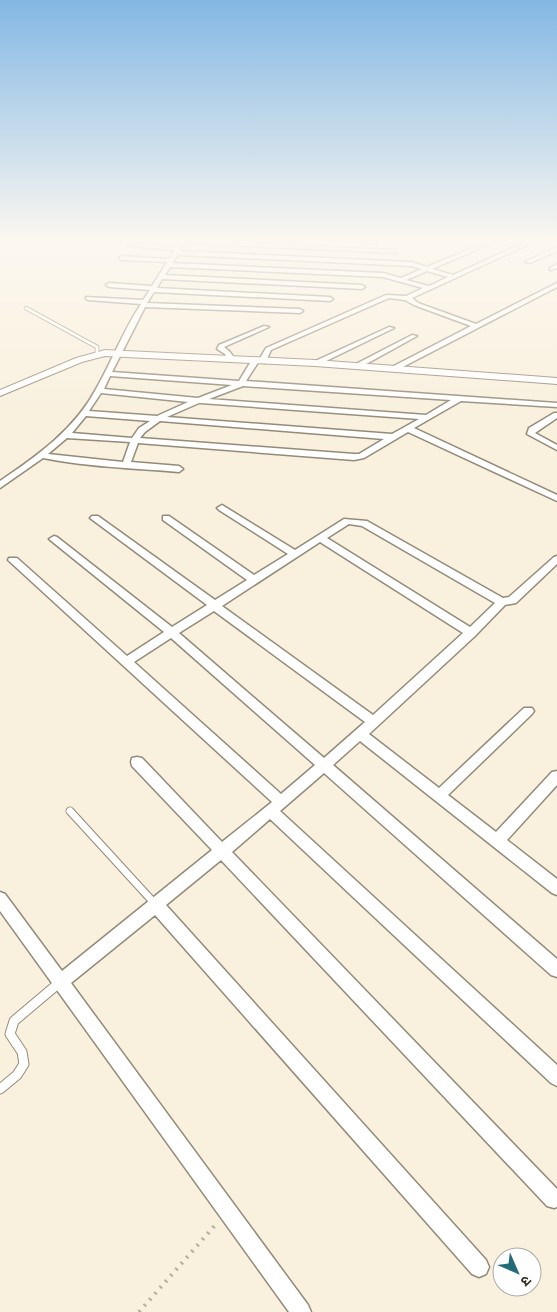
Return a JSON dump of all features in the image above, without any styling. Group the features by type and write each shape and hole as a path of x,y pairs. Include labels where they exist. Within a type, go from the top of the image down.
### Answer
{"street":[{"path":"124,301 300,311"},
{"path":"126,465 135,440 142,430 159,420 240,384 268,349 375,301"},
{"path":"412,301 476,326"},
{"path":"392,369 525,301"},
{"path":"0,485 42,455 65,435 83,413 99,391 144,303"},
{"path":"231,359 228,353 220,349 221,346 266,327"},
{"path":"315,364 391,328"},
{"path":"356,366 414,336"},
{"path":"0,392 97,354 356,366 557,381"},
{"path":"108,374 557,405"},
{"path":"99,391 201,401 427,416"},
{"path":"65,435 348,458 361,456 458,398"},
{"path":"83,413 393,437"},
{"path":"555,419 532,430 531,434 557,448"},
{"path":"407,428 557,498"},
{"path":"42,455 61,459 179,469"},
{"path":"222,508 295,554"},
{"path":"95,518 374,722"},
{"path":"166,518 254,580"},
{"path":"126,662 347,521 358,521 502,602"},
{"path":"320,538 471,633"},
{"path":"54,539 172,633 557,969"},
{"path":"60,982 222,852 374,722 502,602 512,600 557,559"},
{"path":"13,560 126,662 557,1077"},
{"path":"439,796 528,711"},
{"path":"360,734 557,888"},
{"path":"137,762 554,1199"},
{"path":"497,841 557,776"},
{"path":"0,899 301,1312"},
{"path":"156,905 479,1267"}],"lane":[{"path":"26,308 97,347 97,354"},
{"path":"70,811 156,905"},
{"path":"0,1089 20,1072 24,1064 24,1057 10,1034 10,1028 14,1021 60,982"}],"path":[{"path":"139,1312 227,1212"}]}
